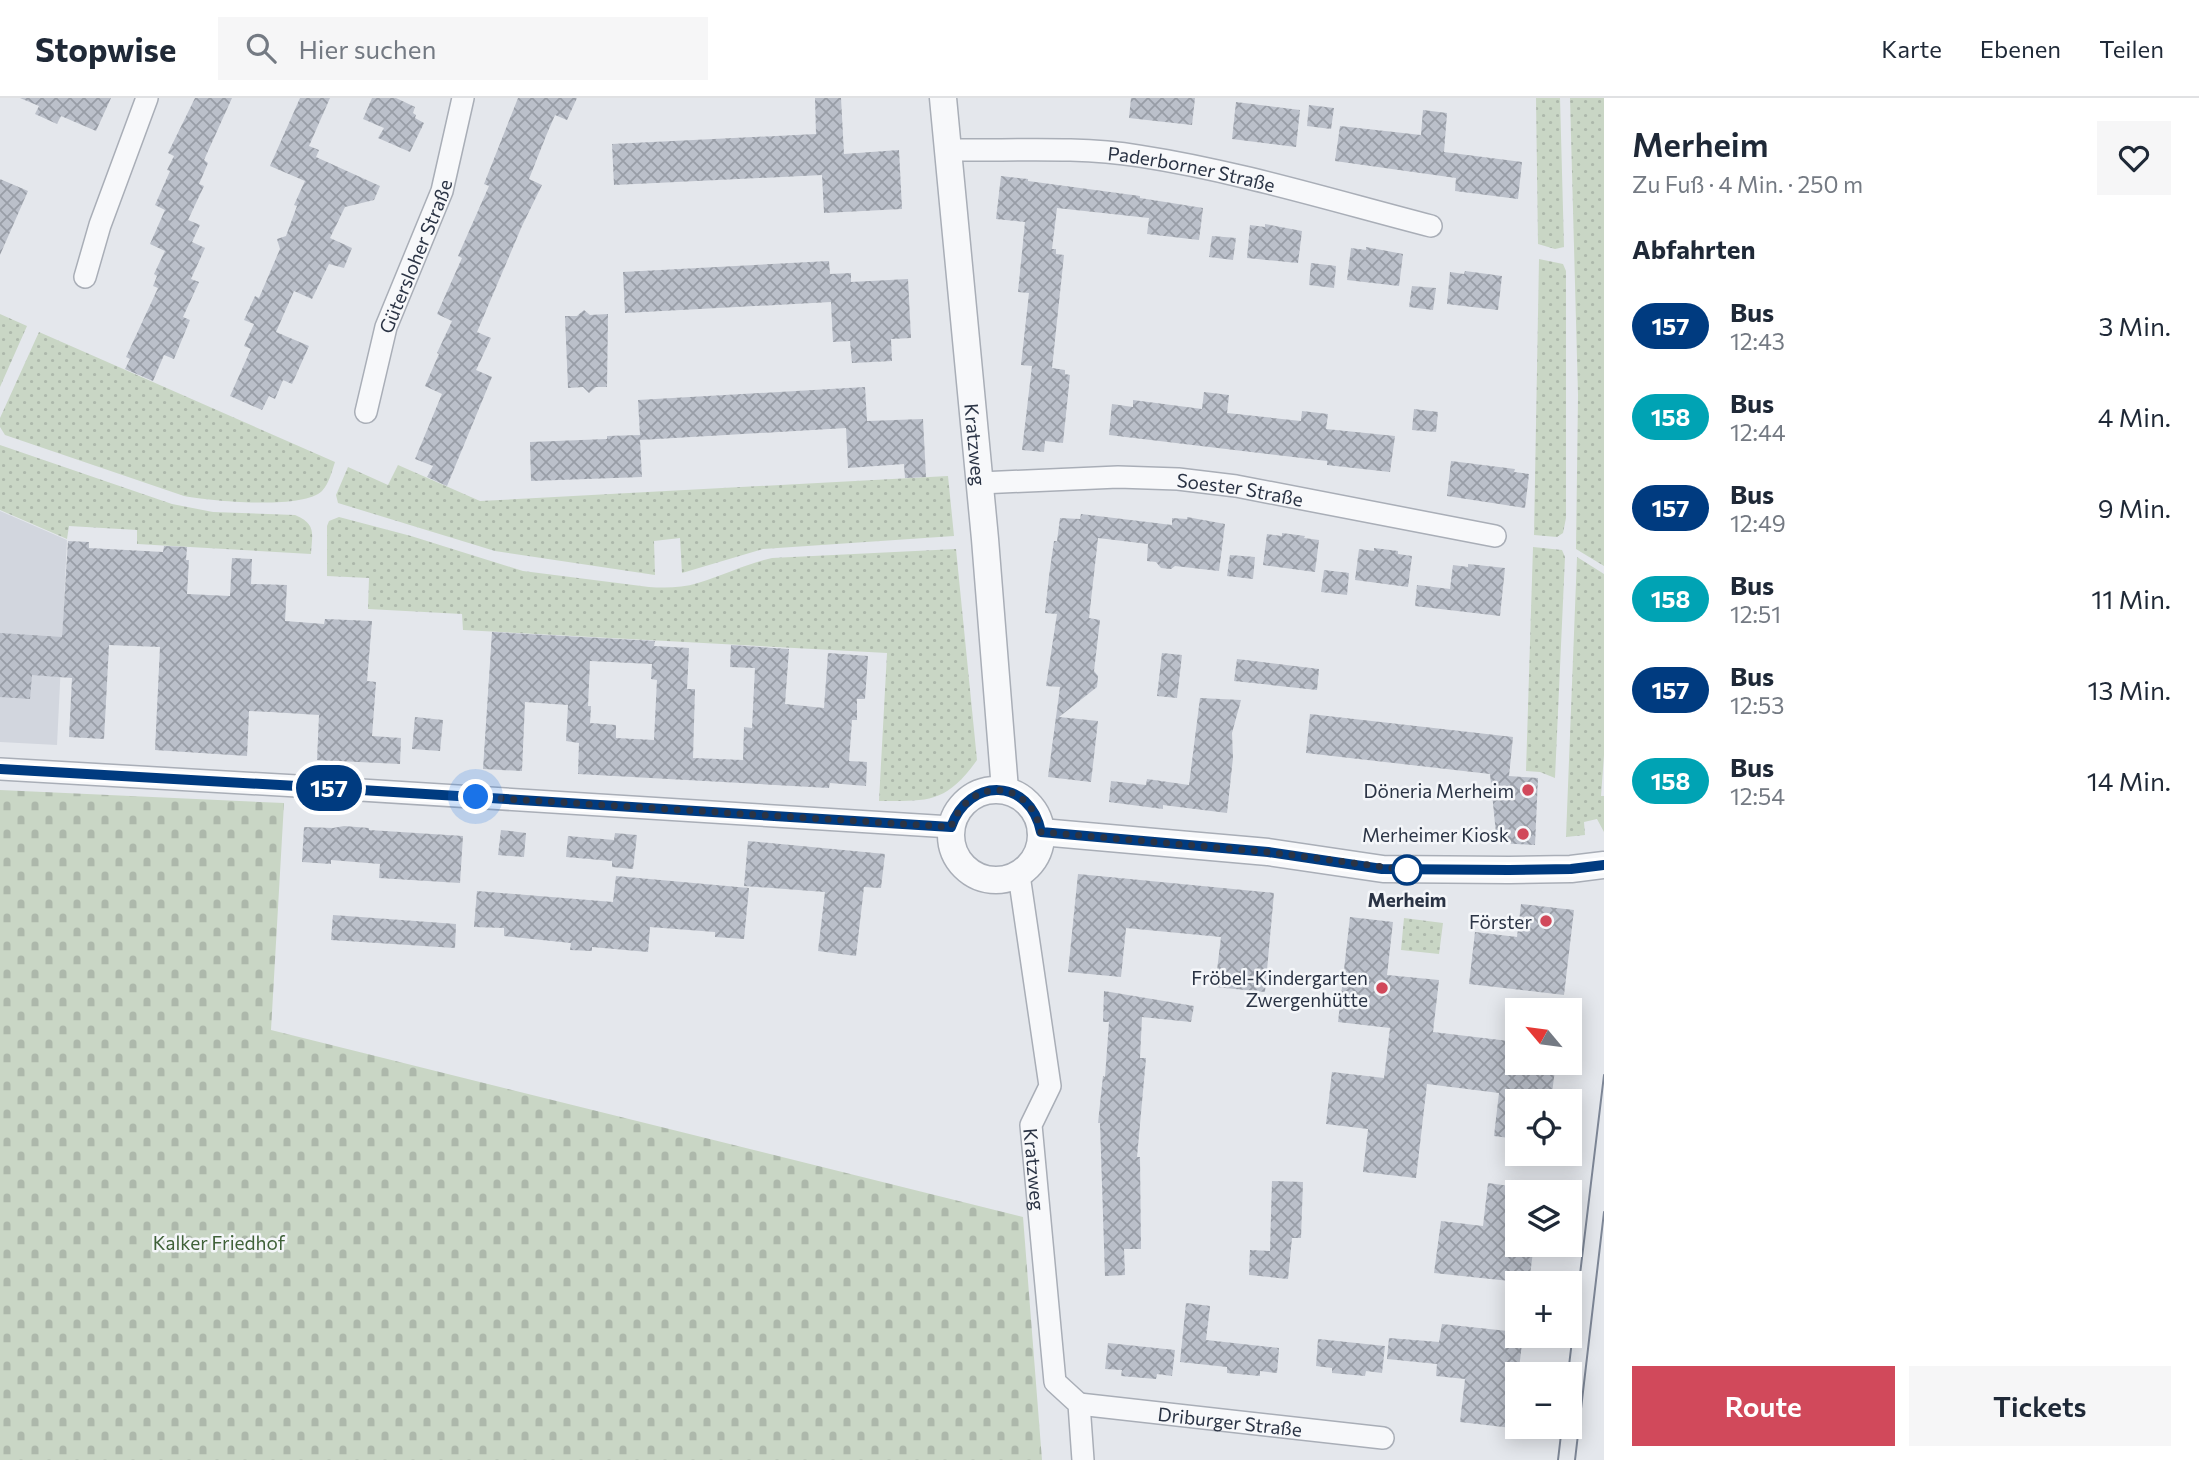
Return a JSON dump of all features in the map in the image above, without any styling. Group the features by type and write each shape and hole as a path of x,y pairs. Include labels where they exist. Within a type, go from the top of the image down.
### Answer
{"street":[{"path":"85,277 100,225 148,98"},
{"name":"Gütersloher Straße","path":"366,412 386,327 442,191 463,98"},
{"name":"Kratzweg","path":"943,98 980,483 1005,790"},
{"name":"Paderborner Straße","path":"946,150 1047,148 1138,156 1212,170 1430,226"},
{"name":"Soester Straße","path":"980,483 1118,477 1178,479 1236,486 1496,536"},
{"path":"0,769 951,827"},
{"path":"990,790 1005,790 1021,797 1033,809 1041,832 1039,849 1031,864 1019,874 999,880 979,877 962,866 953,848 951,827 956,813 971,798 990,790"},
{"path":"1041,832 1268,852 1382,869 1534,870 1604,865"},
{"name":"Kratzweg","path":"1019,874 1050,1086 1031,1125 1055,1382 1079,1404"},
{"path":"1079,1404 1083,1460"},
{"name":"Driburger Straße","path":"1079,1404 1383,1438"}],"shaded area":[{"path":"0,511 67,540 57,745 0,742"}],"green space":[{"path":"1536,98 1560,98 1564,247 1555,249 1538,244"},
{"path":"1570,98 1604,98 1604,566 1576,549 1578,395"},
{"path":"1539,259 1563,264 1566,271 1566,518 1563,533 1557,537 1534,535"},
{"path":"0,314 27,326 0,387"},
{"path":"39,332 335,462 327,485 312,497 277,502 234,502 184,496 5,435 0,427 0,418"},
{"path":"0,445 172,504 213,512 295,515 307,522 312,530 311,554 137,544 137,530 69,526 67,539 0,510"},
{"path":"398,465 480,501 948,476 954,536 763,549 682,573 680,538 654,541 655,575 495,551 338,503 336,495 348,467 388,485"},
{"path":"339,517 523,571 655,587 692,585 772,558 956,549 977,760 955,785 934,797 910,801 879,801 887,653 463,630 462,614 368,609 369,578 327,576 327,526 329,521"},
{"path":"1533,547 1562,550 1565,557 1555,778 1540,772 1526,771"},
{"path":"1577,557 1604,574 1604,755 1601,796 1604,796 1604,832 1597,819 1584,822 1585,835 1566,837"},
{"name":"Kalker Friedhof","path":"0,790 284,803 271,1030 1023,1217 1042,1460 0,1460"},
{"path":"1404,918 1443,923 1439,954 1401,950"}],"building":[{"path":"20,98 111,98 96,131 61,116 57,124 35,114 39,106"},
{"path":"195,98 232,98 204,160 208,163 199,184 204,186 188,220 200,225 192,242 205,248 191,279 199,282 183,317 190,320 174,359 164,355 153,381 125,369 130,359 126,357 158,288 153,286 157,276 154,274 165,251 150,244 165,210 155,205 174,156 168,153"},
{"path":"300,98 330,98 309,146 319,150 316,157 380,186 374,200 345,207 330,238 352,248 344,268 329,264 312,299 294,291 276,332 309,346 292,384 283,380 275,399 269,396 262,410 230,396 251,349 244,346 254,324 244,320 255,296 259,298 280,249 277,239 286,236 297,206 294,205 305,181 270,166"},
{"path":"372,98 396,98 415,107 415,118 424,123 410,152 378,138 384,128 363,119"},
{"path":"518,98 577,98 567,120 555,115 546,136 529,179 542,185 477,332 491,338 476,370 492,377 447,486 427,477 433,466 415,459 442,394 425,386 452,321 437,314 462,258 458,256 489,186 484,184"},
{"path":"815,98 841,98 844,154 899,150 902,209 824,213 822,175 614,185 612,144 816,134"},
{"path":"1131,98 1195,98 1192,125 1129,118"},
{"path":"1236,102 1300,110 1296,147 1232,139"},
{"path":"1309,105 1334,108 1331,129 1307,126"},
{"path":"1423,110 1447,113 1444,152 1522,162 1518,199 1455,191 1456,178 1335,161 1340,126 1421,135"},
{"path":"1001,176 1203,208 1199,240 1147,234 1149,218 1057,208 1052,249 1056,249 1056,254 1064,255 1052,368 1065,370 1065,374 1070,375 1063,443 1045,441 1044,452 1022,450 1032,366 1021,365 1029,293 1018,292 1025,222 996,219"},
{"path":"0,179 28,191 0,255"},
{"path":"1265,224 1302,231 1298,263 1247,258 1250,225 1265,227"},
{"path":"1212,236 1236,238 1233,260 1209,257"},
{"path":"1366,247 1403,254 1399,286 1347,280 1351,248 1366,250"},
{"path":"829,261 830,274 851,273 851,282 908,279 911,338 891,339 892,361 852,363 850,341 833,342 831,302 625,313 623,272"},
{"path":"1311,263 1336,266 1334,288 1309,285"},
{"path":"1465,271 1502,276 1498,310 1447,304 1450,272 1464,274"},
{"path":"1412,286 1436,288 1433,310 1409,307"},
{"path":"584,310 590,315 608,314 607,387 596,387 589,393 583,387 568,388 565,316 577,316"},
{"path":"865,387 867,421 923,419 926,477 905,478 904,464 848,468 846,428 640,440 642,477 531,481 530,442 640,435 638,400"},
{"path":"1204,392 1229,395 1227,413 1301,421 1302,411 1328,414 1326,429 1395,436 1390,472 1327,465 1327,461 1109,435 1112,404 1133,407 1133,400 1202,409"},
{"path":"1414,409 1438,412 1436,432 1412,430"},
{"path":"1451,461 1515,469 1514,472 1529,474 1525,508 1447,496"},
{"path":"1081,514 1172,525 1172,518 1187,517 1225,524 1219,571 1175,566 1171,569 1161,568 1156,562 1147,561 1148,544 1098,538 1089,618 1100,620 1094,671 1098,676 1097,687 1059,717 1098,721 1091,782 1048,777 1060,687 1046,686 1057,614 1045,613 1049,576 1060,518 1080,519"},
{"path":"1282,533 1319,540 1315,572 1263,565 1267,534 1282,536"},
{"path":"68,541 89,542 89,548 163,552 164,546 187,547 187,594 230,596 232,558 252,559 251,584 287,585 285,621 324,624 325,619 372,621 367,681 376,682 372,736 401,738 400,764 317,760 319,715 271,712 249,711 247,756 155,750 160,647 109,645 104,739 69,737 72,678 32,675 30,699 0,697 0,633 62,637"},
{"path":"1374,548 1412,556 1408,587 1355,580 1359,549 1374,551"},
{"path":"1230,555 1255,557 1253,579 1227,576"},
{"path":"1468,564 1505,568 1500,616 1415,606 1417,585 1450,589 1453,565 1468,567"},
{"path":"1324,570 1349,573 1347,595 1321,592"},
{"path":"492,632 655,641 654,646 689,648 687,689 695,689 693,758 743,760 744,727 752,728 755,668 730,667 731,645 789,649 785,704 824,708 828,653 868,656 865,699 857,699 857,720 852,720 849,761 867,762 866,786 830,783 829,788 578,774 579,743 566,741 568,705 525,702 522,771 483,769","holes":["590,661 652,664 651,679 657,680 654,740 616,738 616,725 590,723"]},
{"path":"1162,653 1182,655 1177,698 1157,696"},
{"path":"1237,659 1319,669 1317,690 1234,681"},
{"path":"1200,698 1241,700 1232,733 1233,758 1227,813 1109,802 1111,781 1146,785 1147,779 1189,785"},
{"path":"1310,714 1513,737 1509,776 1538,778 1535,845 1497,843 1490,774 1306,753"},
{"path":"415,717 443,720 440,751 412,749"},
{"path":"344,826 463,836 460,883 379,878 380,864 331,860 331,864 302,862 304,827"},
{"path":"501,830 526,833 524,857 498,855"},
{"path":"615,833 637,835 633,869 612,867 612,861 566,857 568,836 614,840"},
{"path":"748,841 885,854 881,888 864,887 856,956 818,951 825,892 744,886"},
{"path":"1078,874 1274,893 1265,992 1215,987 1221,937 1126,928 1121,977 1068,972"},
{"path":"616,876 749,888 744,939 715,937 715,932 650,927 648,952 592,947 592,951 570,950 571,943 504,936 504,928 474,927 477,891 613,902"},
{"path":"1521,904 1574,910 1564,995 1469,984 1475,932 1517,937"},
{"path":"333,915 456,924 455,948 331,940"},
{"path":"1350,917 1393,922 1387,975 1439,980 1433,1032 1505,1041 1505,1075 1554,1075 1553,1089 1505,1089 1505,1137 1494,1136 1499,1093 1427,1084 1416,1178 1363,1172 1368,1129 1326,1124 1332,1072 1384,1078 1390,1028 1338,1022"},
{"path":"1104,991 1194,1006 1191,1022 1142,1017 1140,1058 1146,1058 1137,1157 1140,1157 1141,1249 1124,1249 1125,1275 1105,1276 1098,1123 1109,1022 1103,1022"},
{"path":"1272,1181 1303,1182 1301,1238 1292,1238 1288,1279 1249,1275 1250,1250 1270,1251"},
{"path":"1488,1183 1505,1185 1505,1257 1532,1257 1531,1271 1505,1271 1505,1280 1434,1273 1441,1221 1483,1226"},
{"path":"1186,1303 1210,1306 1206,1340 1279,1348 1277,1373 1260,1371 1260,1376 1227,1373 1227,1367 1180,1362"},
{"path":"1442,1324 1505,1331 1505,1348 1521,1348 1520,1362 1505,1362 1505,1427 1460,1422 1465,1379 1436,1376 1437,1364 1387,1359 1389,1338 1439,1342"},
{"path":"1318,1339 1385,1346 1382,1373 1366,1371 1365,1376 1332,1373 1332,1368 1316,1366"},
{"path":"1108,1343 1175,1350 1172,1376 1157,1374 1156,1379 1121,1376 1122,1370 1105,1369"}],"tram line":[{"path":"1569,1362 1604,1075"},
{"path":"1575,1460 1604,1212"},
{"path":"1558,1460 1560,1439"}],"bus line":[{"name":"157","path":"0,769 951,827 956,813 965,802 990,790 1005,790 1021,797 1033,809 1041,832 1268,852 1382,869 1571,869 1604,865"}],"place":[{"name":"Döneria Merheim","path":"1528,790"},
{"name":"Merheimer Kiosk","path":"1523,834"},
{"name":"Merheim","path":"1407,870"},
{"name":"Förster","path":"1546,921"},
{"name":"Fröbel-Kindergarten Zwergenhütte","path":"1382,988"}],"route":[{"path":"476,797 951,827 956,813 965,802 990,790 1005,790 1021,797 1033,809 1041,832 1268,852 1382,869 1407,870"}]}
